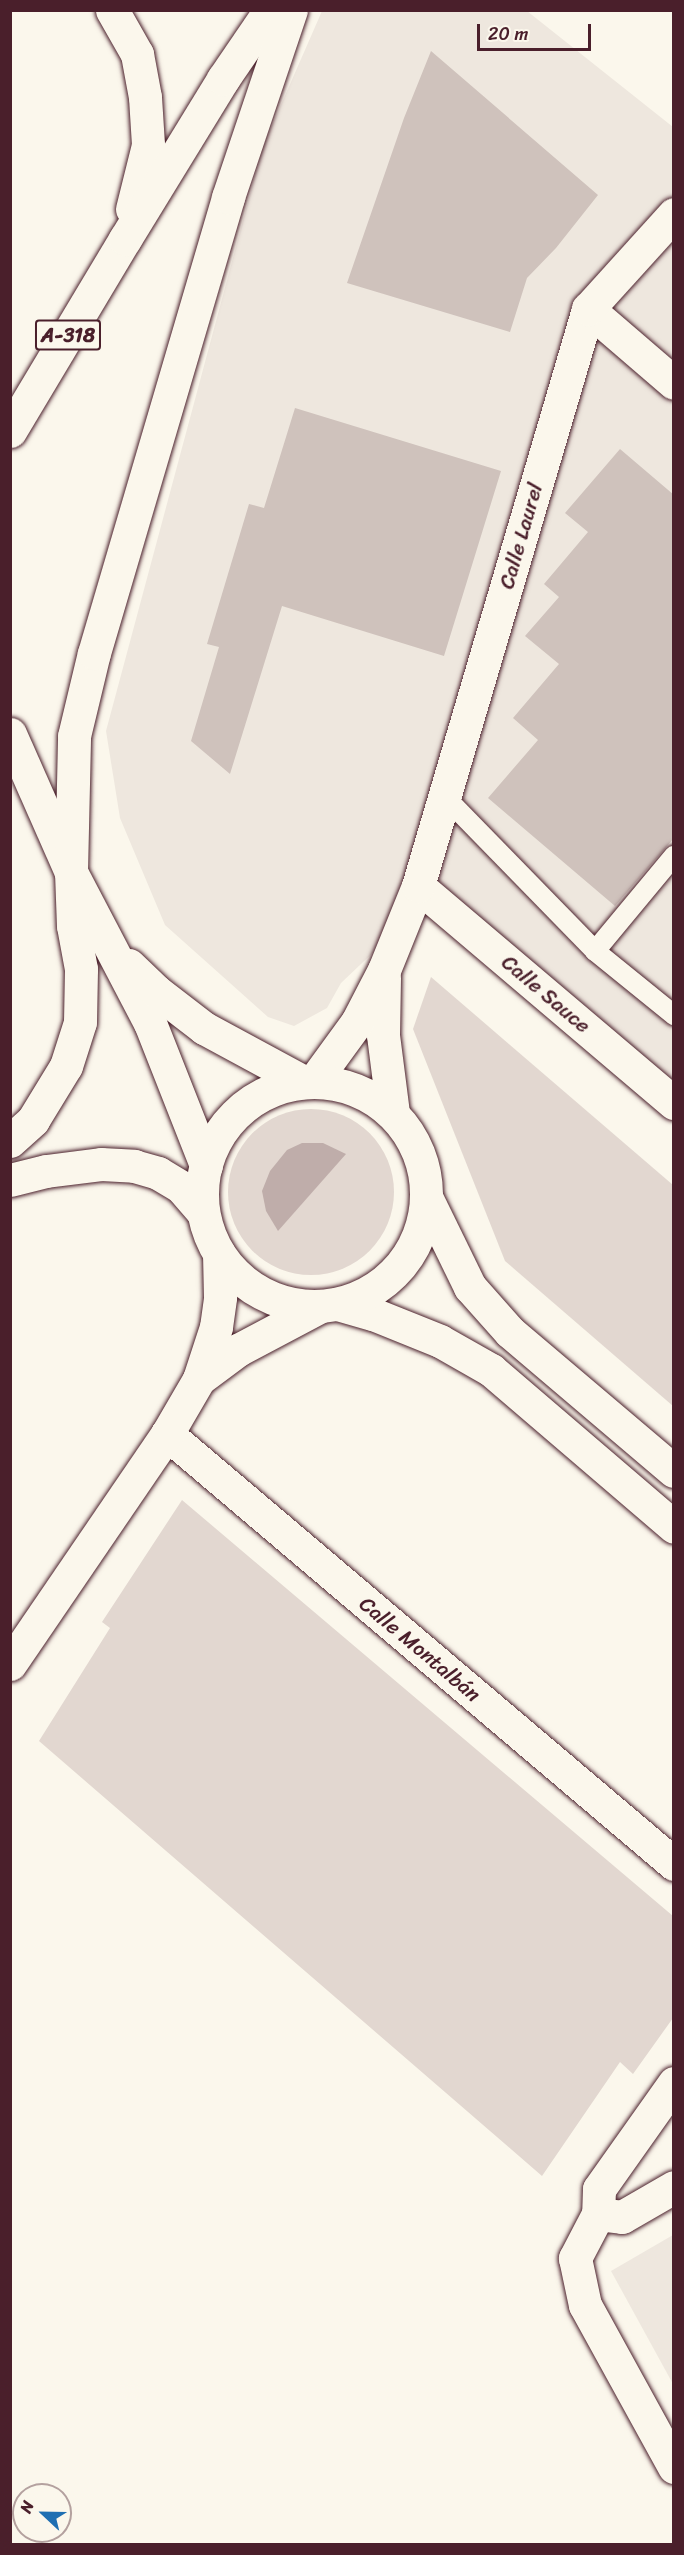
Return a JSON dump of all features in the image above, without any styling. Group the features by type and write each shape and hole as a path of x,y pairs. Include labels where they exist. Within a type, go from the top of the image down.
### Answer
{"main road":[{"path":"112,10 137,54 145,97 148,146 125,239"},
{"name":"A-318","path":"10,431 223,80 270,10"},
{"path":"10,1141 33,1120 66,1066 80,1022 81,969 73,926 70,872 74,736 94,652 228,197 291,10"},
{"name":"Calle Laurel","path":"384,970 418,886 588,309 674,214"},
{"path":"588,309 674,383"},
{"path":"10,734 70,872 150,1023 206,1165"},
{"name":"Calle Sauce","path":"418,886 674,1103"},
{"path":"111,948 156,991 204,1028 309,1082"},
{"path":"309,1082 357,1022 384,970"},
{"path":"384,970 382,1035 393,1113"},
{"path":"10,1664 167,1434 200,1379 216,1327 220,1297 219,1254 203,1212 202,1188 206,1165 220,1134 242,1108 271,1090 309,1082 343,1085 360,1092 393,1113 408,1131 419,1152 427,1199 470,1287 510,1332 674,1471"},
{"path":"10,1180 46,1171 101,1164 134,1166 158,1173 180,1187 203,1212"},
{"path":"200,1379 238,1350 329,1305 372,1291 400,1267 419,1235 427,1199"},
{"path":"219,1254 245,1283 281,1302 329,1305 373,1314 440,1341 491,1370 674,1527"},
{"name":"Calle Montalbán","path":"167,1434 674,1864"},
{"path":"674,2083 599,2189 598,2214 575,2259 585,2306 674,2467"},
{"path":"598,2214 622,2217 674,2187"}],"lane":[{"path":"444,796 596,951 674,1015"},
{"path":"596,951 674,856"}],"shaded area":[{"path":"322,11 527,11 673,127 673,1089 440,889 341,983 327,1008 294,1026 268,1017 165,925 120,818 106,731 263,146"},
{"path":"431,977 673,1185 673,1406 505,1261 413,1029"},
{"path":"311,1109 343,1116 357,1123 369,1134 380,1146 387,1160 394,1192 387,1224 380,1238 369,1250 357,1261 343,1268 311,1275 279,1268 265,1261 253,1250 242,1238 235,1224 228,1192 235,1160 242,1146 253,1134 265,1123 279,1116"},
{"path":"302,1143 323,1143 346,1154 278,1231 266,1211 262,1191 270,1171 287,1150"},
{"path":"182,1500 673,1916 673,2018 633,2074 620,2062 542,2176 39,1741 110,1628 102,1622"},
{"path":"673,2235 673,2384 611,2271"}],"building":[{"path":"431,51 598,195 556,248 527,278 510,332 347,283 404,118"},
{"path":"295,408 501,471 444,656 282,606 230,774 191,741 219,647 207,644 249,504 264,508"},
{"path":"620,449 674,495 674,838 615,906 488,798 538,740 513,718 559,664 525,636 559,597 544,584 588,532 565,513"}]}
